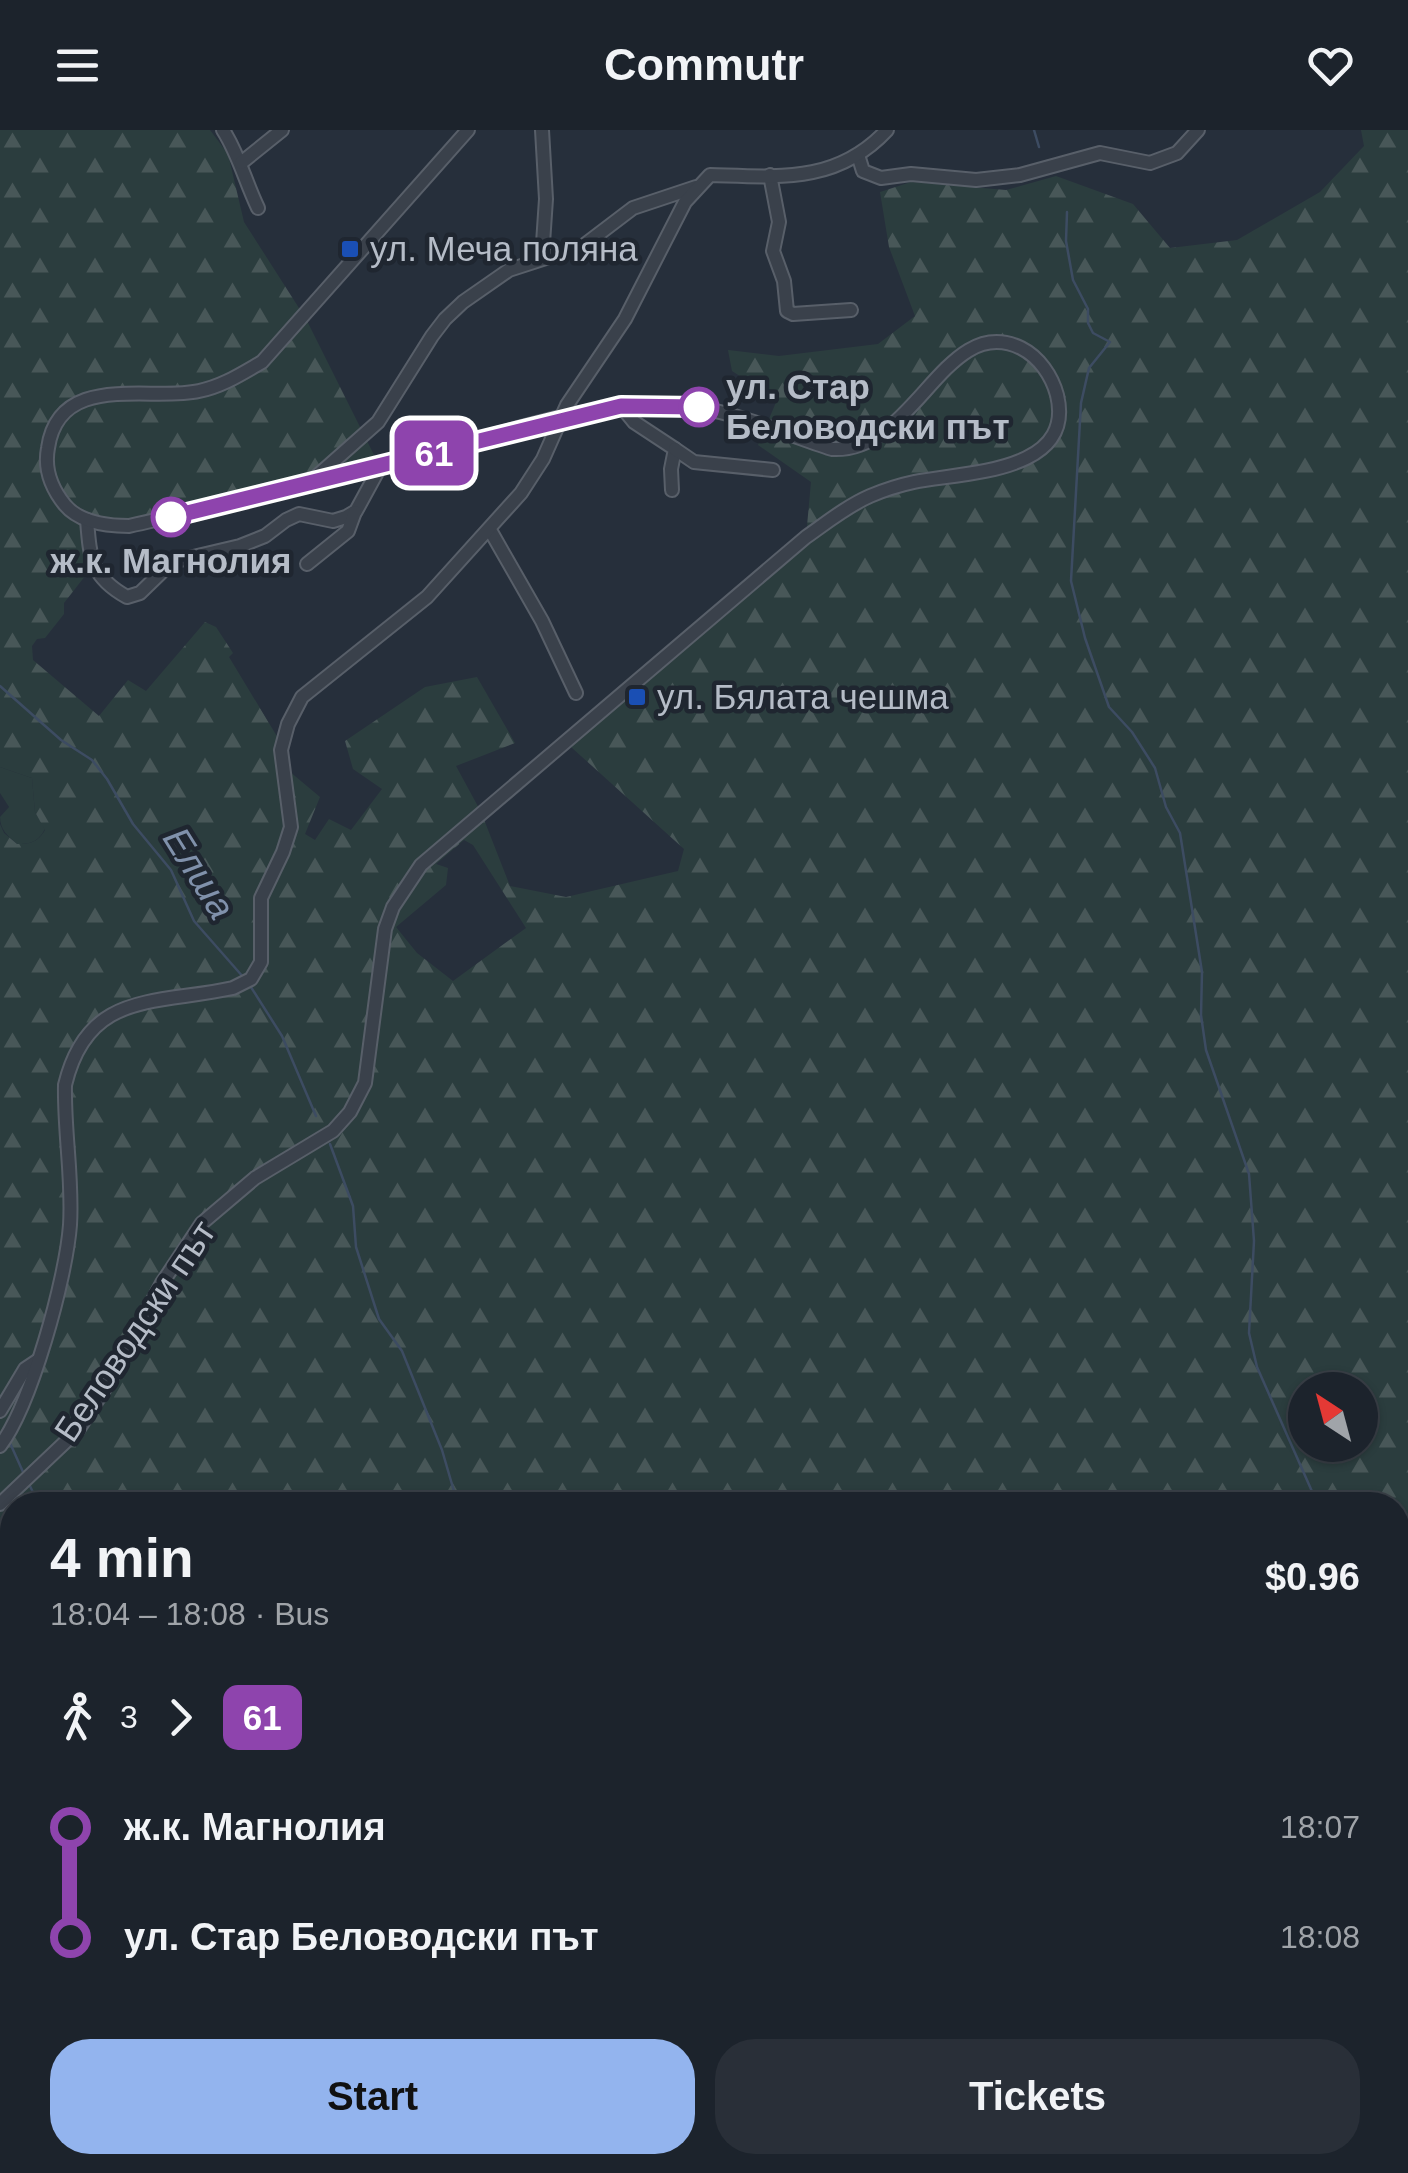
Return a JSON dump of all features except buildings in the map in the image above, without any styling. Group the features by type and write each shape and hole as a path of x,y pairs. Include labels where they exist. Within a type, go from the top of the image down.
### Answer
{"street":[{"path":"223,130 258,208"},
{"path":"241,163 282,130"},
{"path":"356,512 332,521 299,514 240,546 172,562 140,593 127,597 96,573 87,520 69,510 56,493 48,472 48,442 63,416 77,404 103,393 194,392 225,384 262,362 468,130"},
{"path":"542,130 546,199 542,258"},
{"path":"0,1446 24,1405 56,1298 70,1225 64,1086 76,1050 94,1027 122,1008 154,999 214,992 248,981 262,960 261,898 290,834 281,750 288,724 302,697 427,597 532,478 567,405 625,319 685,202 698,186 710,175 826,171 858,156 887,130"},
{"path":"858,156 864,171 881,178 910,174 976,180 1020,174 1100,153 1150,164 1164,161 1177,154 1198,130"},
{"path":"770,175 778,222 773,250 784,282 787,311 794,314 851,310"},
{"path":"306,486 378,422 445,319 509,270 583,246 633,208 698,186"},
{"name":"Беловодски път","path":"13,1492 78,1430 111,1380 162,1283 202,1223 255,1178 334,1131 350,1112 365,1083 385,929 393,908 421,865 806,537 869,496 911,482 994,470 1026,459 1050,438 1058,421 1058,400 1053,381 1043,366 1019,347 982,344 950,362 872,442 849,450 832,449 705,408 621,406 380,468 129,526 87,520"},
{"path":"621,406 634,422 694,462 773,470"},
{"path":"672,490 670,468 675,449"},
{"path":"307,564 348,531 380,468"},
{"path":"490,530 542,621 576,693"},
{"path":"0,1411 25,1369 36,1361"}],"green space":[{"path":"0,130 210,130 228,154 244,222 306,319 380,467 306,486 84,528 89,571 64,603 64,614 45,638 37,639 32,646 33,660 99,716 128,680 146,691 205,622 216,627 233,653 229,657 278,738 283,766 320,797 305,834 315,840 329,819 351,830 382,789 353,769 345,741 425,687 477,677 515,743 456,766 481,812 510,886 566,897 678,871 684,849 571,747 589,719 806,537 811,482 758,445 777,400 732,371 728,350 779,356 878,344 915,316 889,247 880,192 911,182 1006,190 1056,176 1133,204 1170,248 1237,240 1320,192 1364,146 1361,130 1408,130 1408,1492 0,1492 0,824 17,844 34,842 45,830 35,812 32,778 0,767","holes":["464,840 473,845 526,928 453,981 417,953 396,927 446,885 448,868 436,864"]},
{"path":"0,767 32,778 35,812 45,829 34,841 17,844 1,826 0,817 9,807 0,793"}],"waterway":[{"path":"1034,130 1039,147"},
{"path":"1067,212 1066,241 1073,280 1088,309 1093,333 1110,342 1089,368 1081,403 1071,581 1085,638 1109,707 1132,732 1155,768 1166,807 1180,833 1202,972 1201,1015 1206,1050 1249,1174 1254,1241 1249,1333 1257,1367 1312,1492"},
{"name":"Елша","path":"0,686 61,740 92,760 133,824 171,870 194,921 244,978"},
{"name":"Елша","path":"249,984 282,1036 316,1116"},
{"name":"Елша","path":"330,1144 353,1206 356,1247 379,1319 402,1351 442,1450 454,1492"},
{"path":"10,1443 23,1472"},
{"path":"29,1484 33,1492"}],"bus line":[{"name":"61","path":"171,517 621,406 699,407"}],"place":[{"name":"ул. Меча поляна","path":"350,249"},
{"name":"ул. Стар Беловодски път","path":"699,407"},
{"name":"ж.к. Магнолия","path":"171,517"},
{"name":"ул. Бялата чешма","path":"637,697"}]}
